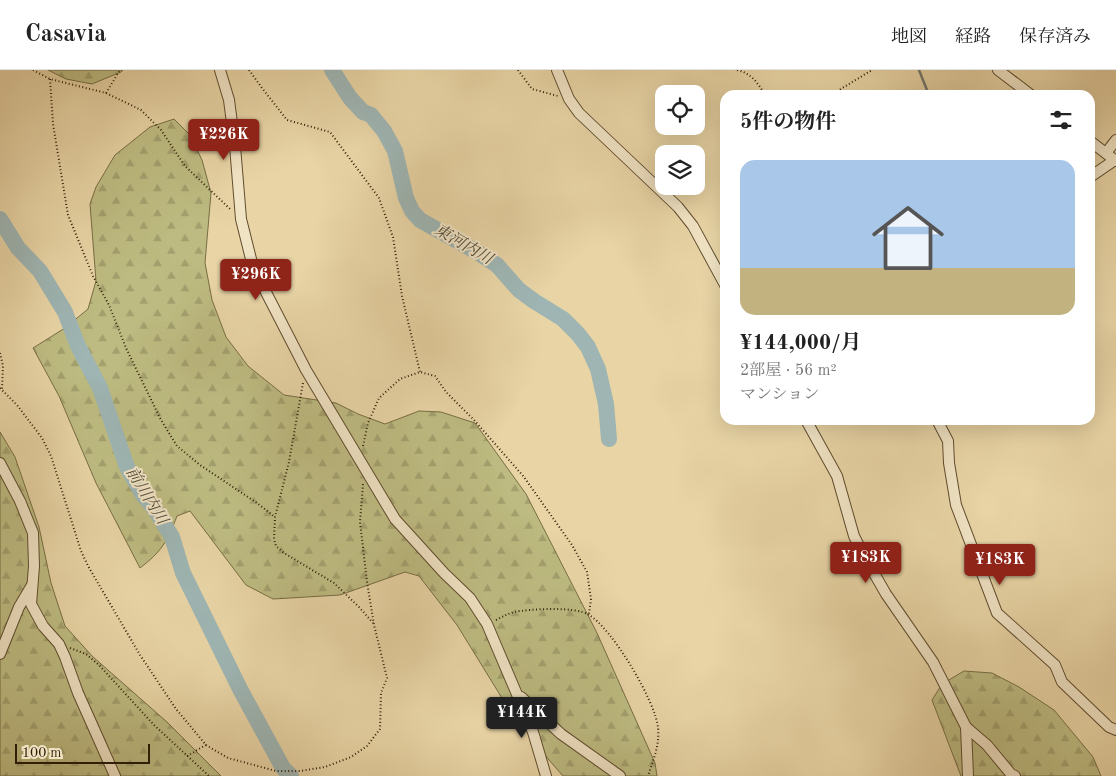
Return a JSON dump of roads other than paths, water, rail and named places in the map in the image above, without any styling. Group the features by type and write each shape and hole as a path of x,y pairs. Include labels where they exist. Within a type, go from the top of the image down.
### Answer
{"street":[{"path":"220,70 230,100 241,220 253,267 306,370 395,520 470,598 487,624 533,732 546,776"},
{"path":"557,70 569,99 579,113 678,207 693,226 720,275"},
{"path":"998,70 1024,90"},
{"path":"1106,154 1116,140"},
{"path":"1095,145 1115,161 1095,174"},
{"path":"809,425 837,476 854,536 886,594 932,662 966,727 987,745 1011,774 1015,776"},
{"path":"940,425 948,441 949,463 956,505 997,613 1055,665 1062,682 1109,727 1116,730"},
{"path":"0,463 20,500 33,533 34,582 31,604 43,626 59,644 115,776"},
{"path":"0,654 19,607 34,582"},
{"path":"518,694 561,734 620,776"},
{"path":"966,727 968,776"}],"waterway":[{"name":"東河内川","path":"332,70 350,98 363,112 371,115 384,131 395,151 406,198 412,211 420,220 497,265 519,290 563,319 588,347 598,369 606,404 609,439"},
{"path":"919,70 927,90"},
{"name":"前川内川","path":"0,219 18,248 40,271 65,312 78,346 100,388 127,467 143,495 154,508 172,537 183,573 240,689 283,768 291,776"}]}
